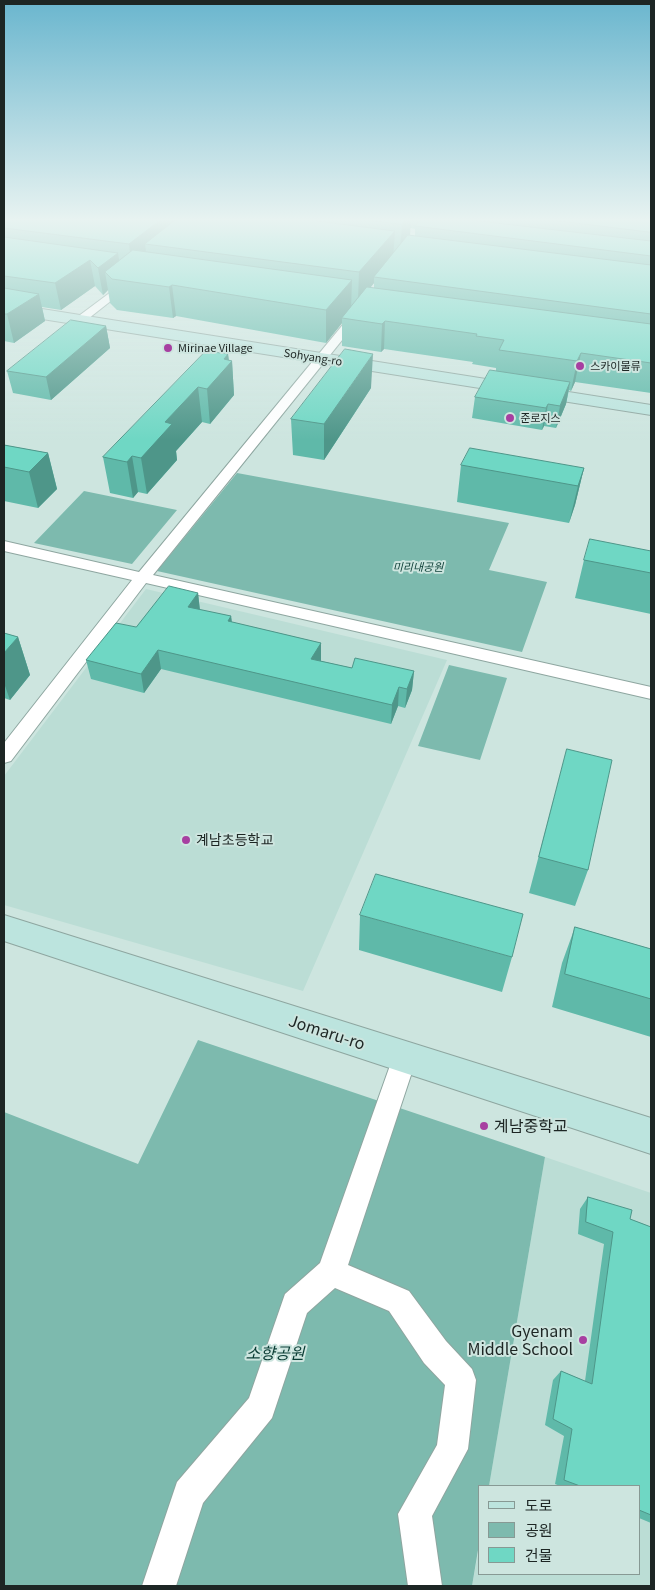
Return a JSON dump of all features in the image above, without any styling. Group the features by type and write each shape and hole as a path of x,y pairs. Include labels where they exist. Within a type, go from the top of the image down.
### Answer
{"street":[{"path":"80,320 118,292"},
{"path":"4,756 142,578 363,306"},
{"name":"Sohyang-ro","path":"4,308 651,410"},
{"path":"4,546 651,693"},
{"name":"Jomaru-ro","path":"4,928 651,1136"},
{"path":"159,1586 189,1494 261,1407 295,1304 332,1272 405,1057"},
{"path":"332,1272 399,1301 435,1352 461,1380 452,1449 415,1514 425,1586"}],"shaded area":[{"name":"계남초등학교","path":"146,589 447,660 303,991 4,905 4,776"},
{"name":"Gyenam Middle School","path":"545,1157 651,1193 651,1586 472,1586 478,1553 478,1575 640,1575 640,1485 489,1485"}],"green space":[{"name":"미리내공원","path":"237,473 509,523 489,570 547,582 522,652 157,571"},
{"path":"84,491 177,510 132,564 34,543"},
{"path":"449,665 507,678 480,760 418,746"},
{"name":"소향공원","path":"198,1040 545,1157 489,1485 478,1485 478,1550 472,1586 4,1586 4,1112 138,1164"}],"building":[{"path":"4,292 39,294 7,314 4,314"},
{"path":"216,292 341,292 326,310"},
{"path":"363,292 407,292 651,324 651,363 581,353 577,361 499,350 504,340 476,336 477,334 385,321 382,324 342,318"},
{"path":"488,292 651,292 651,314"},
{"path":"71,320 106,326 46,377 7,371"},
{"path":"345,349 373,354 324,424 291,419"},
{"path":"206,351 228,354 224,359 232,361 207,389 198,387 165,422 172,424 141,458 132,456 127,462 103,457"},
{"path":"490,370 570,382 560,406 548,404 546,408 475,397"},
{"path":"4,445 48,453 29,472 4,467"},
{"path":"470,448 584,468 578,486 461,465"},
{"path":"590,539 651,551 651,573 584,560"},
{"path":"169,586 198,593 188,607 231,616 228,621 321,643 311,659 352,668 355,658 414,671 407,689 399,687 392,705 158,650 141,674 86,660 116,623 136,627"},
{"path":"4,633 18,637 4,653"},
{"path":"567,749 612,760 588,870 539,857"},
{"path":"376,874 523,914 512,957 360,915"},
{"path":"575,927 651,949 651,999 565,974"},
{"path":"588,1197 632,1210 630,1219 651,1227 651,1515 640,1510 640,1485 577,1485 564,1480 572,1429 553,1419 561,1371 592,1384 613,1232 586,1222"}],"place":[{"name":"Mirinae Village","path":"168,348"},
{"name":"스카이물류","path":"580,366"},
{"name":"준로지스","path":"510,418"},
{"name":"계남초등학교","path":"186,840"},
{"name":"계남중학교","path":"484,1126"},
{"name":"Gyenam Middle School","path":"583,1340"}]}
